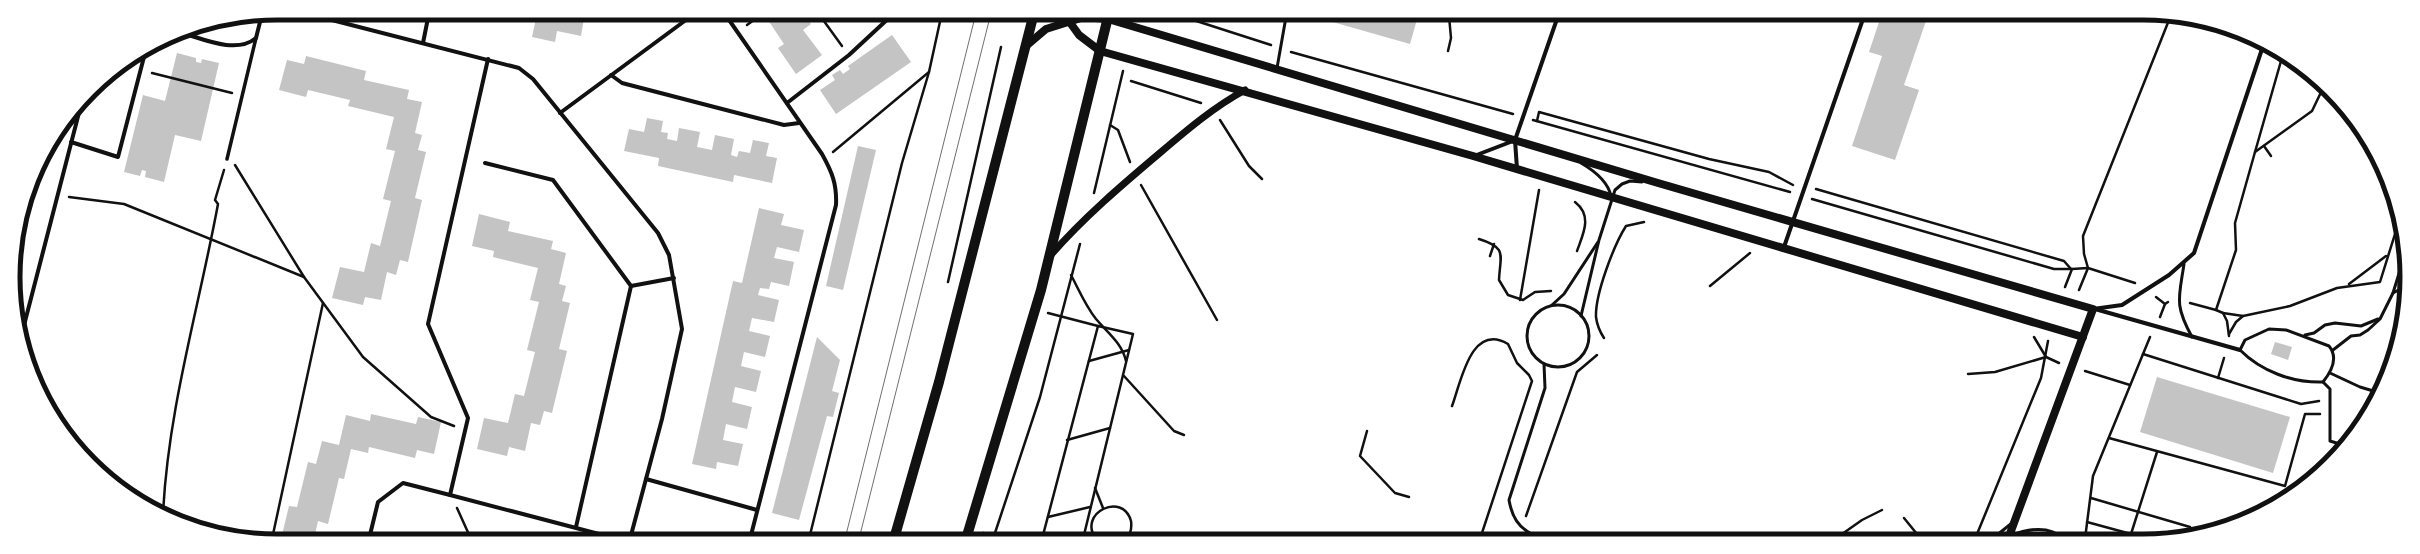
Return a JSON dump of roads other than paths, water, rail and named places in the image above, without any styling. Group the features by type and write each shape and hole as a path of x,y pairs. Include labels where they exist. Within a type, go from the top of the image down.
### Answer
{"main road":[{"path":"895,534 939,382 1032,20"},
{"path":"1026,46 1046,29 1067,20 1087,42 1100,51 1245,90 1473,156 1611,198 1784,247 2082,337"},
{"path":"968,534 1035,310 1108,20"},
{"path":"1115,20 1658,183 2061,298 2093,309 2010,534"}],"street":[{"path":"332,20 512,65 526,73 658,233 668,255 674,278 682,329 679,350 631,534"},
{"path":"422,43 428,20"},
{"path":"560,113 686,20"},
{"path":"729,20 787,103 799,123 825,158 834,174 837,188 836,205 751,534"},
{"path":"787,103 849,55 887,20"},
{"path":"1517,169 1515,140 1557,20"},
{"path":"1784,247 1863,20"},
{"path":"227,159 260,21"},
{"path":"191,35 231,46 242,46 256,38"},
{"path":"2093,309 2122,305 2148,290 2184,264 2194,253 2262,49"},
{"path":"71,142 118,157 143,57"},
{"path":"450,495 468,418 428,324 488,59"},
{"path":"611,75 622,83 784,125 799,123"},
{"path":"1049,258 1067,236 1135,174 1212,110 1245,90"},
{"path":"24,324 78,115"},
{"path":"1473,156 1515,140"},
{"path":"485,164 553,180 631,286 576,527"},
{"path":"631,286 674,278"},
{"path":"2093,309 2240,350"},
{"path":"646,479 757,510"},
{"path":"370,534 378,502 403,483 600,534"}],"lane":[{"path":"1277,68 1285,20"},
{"path":"1568,156 1598,176 1610,189 1611,198"},
{"path":"1581,316 1599,240 1611,198 1615,190 1622,184 1630,181 1658,183"},
{"path":"1552,305 1572,308 1581,316 1586,324 1589,334 1588,344 1583,354 1570,364 1552,366 1544,364 1531,351 1527,332 1535,315 1543,308 1552,305 1564,294 1599,240"},
{"path":"2184,264 2178,300 2181,317 2192,337"},
{"path":"2333,350 2351,336 2360,335 2368,330 2380,318 2393,293 2400,271"},
{"path":"2393,293 2399,290"},
{"path":"2304,335 2314,333 2325,325 2335,323 2362,326 2380,318"},
{"path":"2323,382 2330,373 2333,364 2333,350 2326,344 2304,335 2286,330 2269,329 2245,340 2240,350 2254,364 2278,374 2309,382 2323,382 2330,389 2330,441 2338,443"},
{"path":"1532,534 1521,527 1512,514 1509,500 1545,388 1544,364"},
{"path":"2330,373 2360,387 2373,391"},
{"path":"1998,534 2015,520"},
{"path":"2020,534 2034,529 2047,530 2055,534"}],"tram line":[{"path":"846,534 974,20"},
{"path":"860,534 989,20"}]}
